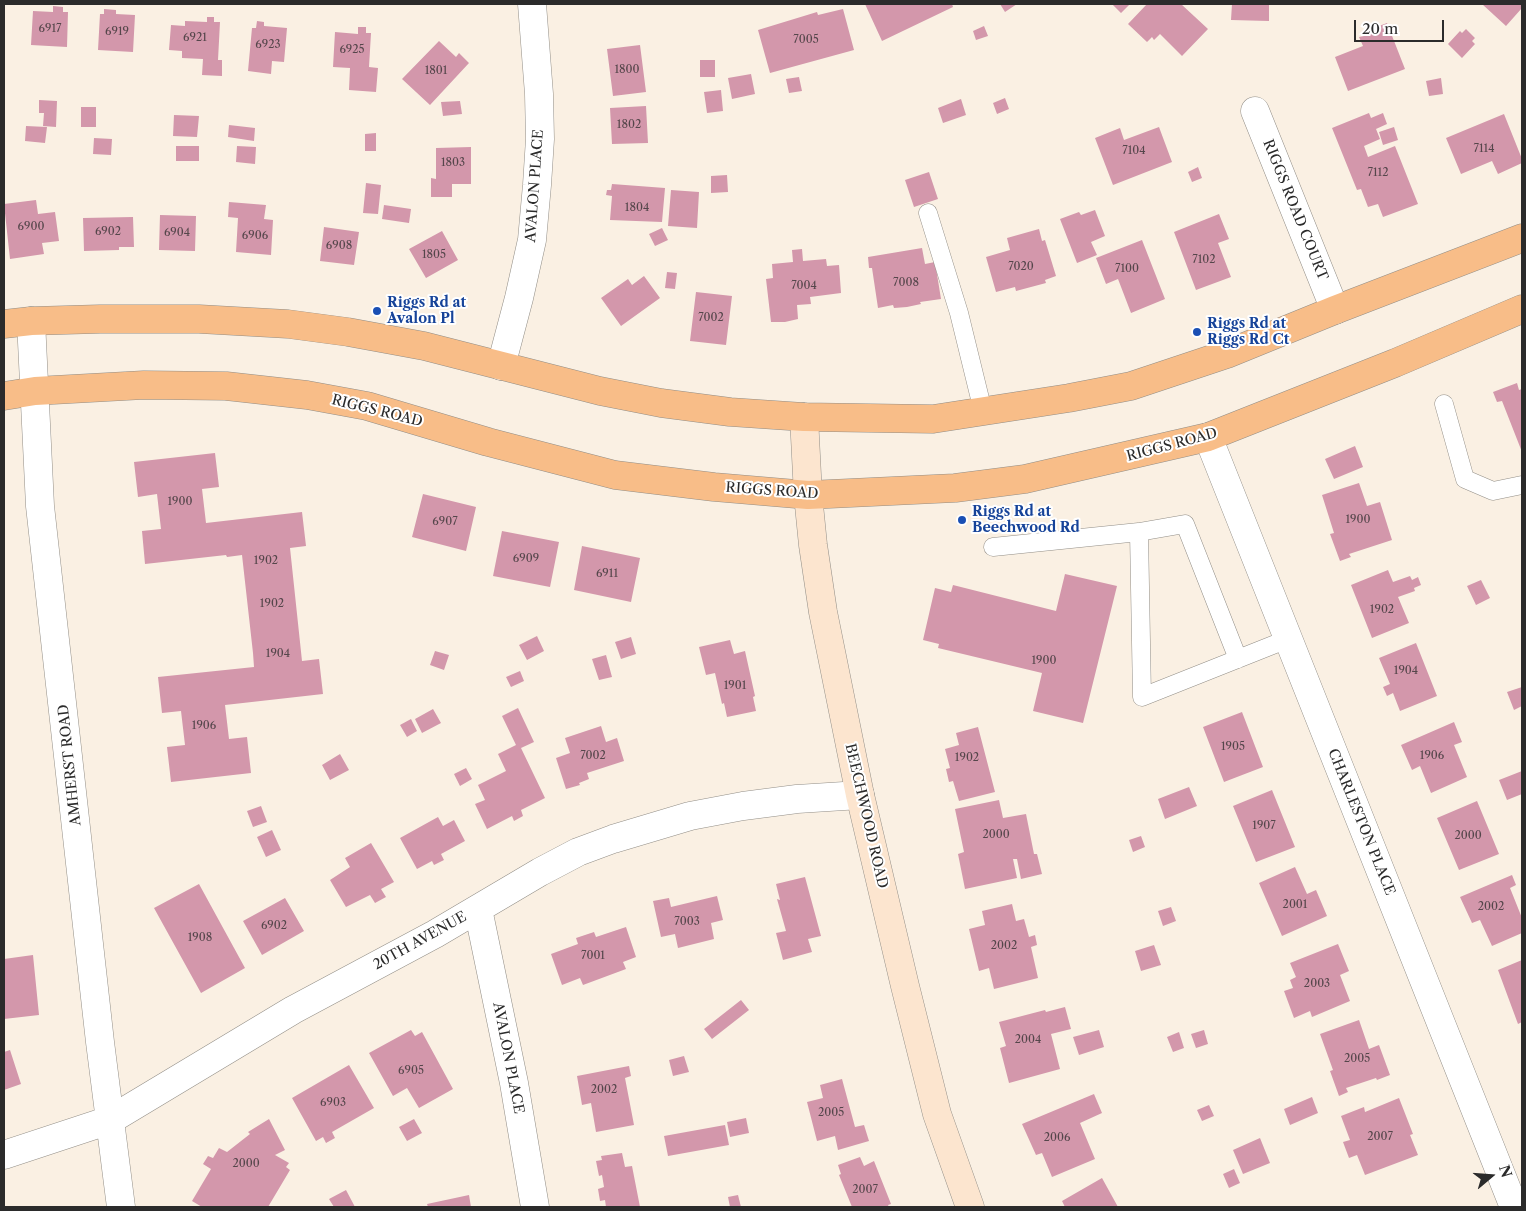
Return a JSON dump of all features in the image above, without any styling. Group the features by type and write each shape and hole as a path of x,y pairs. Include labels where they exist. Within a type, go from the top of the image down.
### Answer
{"main road":[{"path":"4,324 31,321 199,319 288,324 348,332 405,343 600,391 661,403 730,412 804,417 932,419 1070,398 1131,386 1228,354 1335,310 1522,238"},
{"name":"RIGGS ROAD","path":"4,396 35,391 144,385 217,386 307,395 367,406 488,442 615,475 714,487 808,495 955,488 1025,479 1208,437 1395,363 1522,309"}],"street":[{"name":"AVALON PLACE","path":"501,366 520,298 532,240 538,185 540,94 532,4"},
{"name":"RIGGS ROAD COURT","path":"1254,111 1335,310"},
{"name":"AMHERST ROAD","path":"31,321 40,506 100,1042 121,1207"},
{"name":"BEECHWOOD ROAD","path":"804,417 813,545 823,612 860,795 937,1114 970,1207"},
{"name":"CHARLESTON PLACE","path":"1208,437 1514,1207"},
{"name":"20TH AVENUE","path":"4,1155 110,1120 293,1010 435,934 540,872 578,852 613,839 690,816 743,806 797,799 860,795"},
{"name":"AVALON PLACE","path":"478,909 514,1083 535,1207"}],"lane":[{"path":"928,213 959,312 983,411"},
{"path":"1444,404 1465,480 1493,491 1522,485"},
{"path":"993,547 1139,532 1185,524 1238,659"},
{"path":"1139,532 1142,697 1288,639"}],"building":[{"path":"865,4 952,4 953,7 882,41"},
{"path":"1000,4 1017,4 1005,12"},
{"path":"1112,4 1130,4 1121,13"},
{"path":"1147,4 1181,4 1208,29 1182,56 1160,34 1154,40 1152,37 1147,42 1128,24"},
{"path":"1232,4 1269,4 1269,21 1231,20"},
{"path":"1482,4 1522,4 1522,8 1506,26"},
{"path":"53,6 63,7 63,12 68,12 67,47 31,45 33,11 53,12"},
{"path":"104,9 116,10 116,14 135,15 133,52 98,50 100,14 104,14"},
{"path":"843,9 854,50 770,73 758,30 817,12 818,15"},
{"path":"207,17 214,17 214,22 220,22 218,60 222,60 222,76 202,75 203,59 182,58 182,51 169,50 171,25 185,26 185,21 207,22"},
{"path":"257,21 264,22 264,26 287,28 284,62 272,61 271,74 248,71 252,28 256,28"},
{"path":"1387,23 1405,69 1348,91 1335,57 1363,46 1359,37 1364,36 1363,32"},
{"path":"984,26 988,36 976,40 973,31"},
{"path":"358,27 366,27 366,33 371,33 369,67 378,68 376,92 349,90 350,68 333,67 335,32 358,34"},
{"path":"1466,29 1475,38 1472,41 1475,44 1462,58 1448,44 1460,31 1462,33"},
{"path":"439,41 456,57 459,53 469,63 430,105 402,79"},
{"path":"640,45 646,92 613,96 607,49"},
{"path":"700,60 715,60 715,77 700,77"},
{"path":"751,74 755,94 732,99 728,78"},
{"path":"799,77 802,91 789,93 786,79"},
{"path":"1441,78 1443,94 1429,96 1426,81"},
{"path":"721,90 723,111 707,113 704,92"},
{"path":"1005,98 1009,109 997,114 993,103"},
{"path":"961,99 966,115 943,123 938,108"},
{"path":"39,100 57,101 56,127 43,126 44,113 39,113"},
{"path":"460,101 462,114 443,116 441,102"},
{"path":"646,106 648,143 612,144 610,108"},
{"path":"81,107 96,107 96,127 81,127"},
{"path":"1369,113 1371,118 1383,113 1387,124 1376,129 1380,139 1364,146 1368,157 1395,146 1418,204 1383,217 1378,204 1368,207 1361,189 1357,190 1332,128"},
{"path":"1504,114 1522,163 1498,174 1492,161 1461,174 1446,138"},
{"path":"174,115 199,116 197,137 173,136"},
{"path":"229,125 255,128 254,141 228,137"},
{"path":"26,126 47,127 45,143 25,141"},
{"path":"1159,127 1172,162 1113,185 1095,138 1120,128 1124,140"},
{"path":"1394,127 1398,140 1383,145 1379,132"},
{"path":"376,133 376,151 365,151 365,134"},
{"path":"94,138 112,139 111,155 93,154"},
{"path":"176,146 199,146 199,161 176,161"},
{"path":"237,146 256,147 255,164 236,162"},
{"path":"471,147 471,184 452,184 452,197 431,197 431,178 436,179 436,148"},
{"path":"1198,167 1202,178 1192,182 1188,172"},
{"path":"929,172 938,199 914,207 905,180"},
{"path":"727,175 728,192 711,193 711,176"},
{"path":"366,183 381,185 378,214 363,213"},
{"path":"612,184 665,188 662,222 610,220 612,196 606,195 607,190 611,190"},
{"path":"671,190 699,192 697,228 668,226"},
{"path":"36,200 38,214 55,212 59,241 42,243 44,254 10,259 4,204"},
{"path":"229,202 266,205 264,219 273,220 271,255 236,252 238,218 228,217"},
{"path":"384,205 411,209 409,223 382,219"},
{"path":"1095,210 1105,236 1091,242 1097,255 1077,263 1060,219 1079,212 1081,215"},
{"path":"1219,214 1229,239 1218,243 1231,277 1196,290 1174,232"},
{"path":"160,215 196,216 195,251 159,250"},
{"path":"133,217 134,247 119,247 119,250 84,251 83,218"},
{"path":"324,227 359,232 354,265 320,261"},
{"path":"662,228 668,240 655,246 649,234"},
{"path":"1039,229 1042,241 1045,240 1056,276 1045,280 1046,283 1016,291 1015,287 996,292 986,257 1010,250 1007,238"},
{"path":"442,231 458,260 426,278 409,249"},
{"path":"1142,240 1165,299 1131,313 1118,279 1106,284 1096,258"},
{"path":"922,248 925,264 935,262 941,299 920,302 921,304 907,307 894,308 893,305 878,308 872,268 869,268 868,257"},
{"path":"802,249 803,261 826,259 827,266 839,265 841,293 810,297 811,304 797,305 798,319 785,322 771,322 766,279 773,278 772,264 793,262 792,250"},
{"path":"667,272 677,273 675,289 665,288"},
{"path":"644,276 660,298 621,326 601,298 628,279 632,285"},
{"path":"696,292 732,296 726,345 690,341"},
{"path":"1517,383 1519,390 1522,389 1522,452 1502,401 1497,402 1493,392"},
{"path":"1355,446 1363,467 1334,479 1325,459"},
{"path":"215,453 219,487 202,489 206,523 302,512 306,546 290,548 302,661 319,659 323,694 225,705 229,739 247,737 251,773 171,782 167,747 185,745 181,711 162,713 158,677 254,667 242,555 145,564 142,531 161,529 157,494 138,497 134,462"},
{"path":"1359,483 1367,506 1380,502 1392,540 1349,554 1351,557 1340,561 1330,534 1334,533 1322,495"},
{"path":"423,494 476,507 466,551 412,537"},
{"path":"502,531 559,542 550,587 493,576"},
{"path":"582,546 640,558 631,602 574,590"},
{"path":"1388,570 1393,582 1410,576 1412,580 1418,577 1421,585 1414,588 1415,591 1398,597 1409,623 1372,638 1351,585"},
{"path":"1065,574 1117,586 1083,723 1033,711 1042,673 938,648 939,644 923,640 935,588 951,592 953,585 1056,611"},
{"path":"1481,580 1490,598 1476,605 1467,586"},
{"path":"537,636 544,651 527,660 519,645"},
{"path":"631,637 636,654 621,659 615,642"},
{"path":"730,640 734,654 745,651 755,696 753,697 756,711 727,717 715,673 706,675 699,647"},
{"path":"1416,643 1437,696 1400,711 1393,693 1387,696 1383,687 1390,684 1379,658"},
{"path":"435,651 449,655 444,670 430,665"},
{"path":"606,655 612,677 599,680 592,659"},
{"path":"520,671 524,681 511,687 506,677"},
{"path":"1522,687 1522,706 1514,710 1507,692"},
{"path":"518,708 534,742 521,748 545,798 521,810 523,816 514,821 512,816 487,829 475,804 485,800 478,785 506,771 498,754 516,745 502,716"},
{"path":"433,709 441,723 422,733 415,719"},
{"path":"1242,712 1263,767 1224,782 1203,727"},
{"path":"411,719 417,731 407,737 400,725"},
{"path":"1454,722 1462,742 1454,745 1467,777 1431,793 1420,766 1412,770 1401,745"},
{"path":"601,726 606,742 617,738 624,761 587,773 589,779 579,783 580,785 566,789 556,758 570,753 565,738"},
{"path":"978,727 995,792 959,801 953,781 949,782 946,769 950,768 945,749 959,745 956,733"},
{"path":"340,754 349,770 330,780 322,765"},
{"path":"466,768 472,779 460,786 454,774"},
{"path":"1522,771 1522,794 1507,800 1499,780"},
{"path":"1189,787 1197,806 1165,819 1158,799"},
{"path":"1272,790 1295,847 1256,862 1233,806"},
{"path":"999,800 1003,818 1026,814 1034,854 1037,854 1042,874 1021,879 1017,859 1013,859 1017,878 965,889 958,854 964,852 955,809"},
{"path":"1477,801 1499,854 1459,870 1437,818"},
{"path":"261,806 267,822 253,827 247,811"},
{"path":"438,817 443,826 454,820 465,841 441,854 444,860 434,865 432,861 417,869 400,838"},
{"path":"272,830 281,850 266,857 257,837"},
{"path":"1141,836 1145,847 1133,852 1129,840"},
{"path":"371,843 394,882 381,889 386,897 375,903 370,895 346,907 330,880 350,867 345,858"},
{"path":"1295,867 1307,894 1316,890 1327,916 1282,936 1259,883"},
{"path":"1512,875 1516,885 1510,888 1522,918 1522,933 1492,946 1480,920 1472,923 1460,897"},
{"path":"805,877 821,936 808,939 812,952 783,960 776,933 786,931 777,899 780,900 776,884"},
{"path":"199,884 245,968 201,993 154,908"},
{"path":"717,896 723,920 711,923 714,939 678,948 675,934 661,937 653,901 669,898 671,907"},
{"path":"285,898 304,931 262,955 243,921"},
{"path":"1012,904 1016,921 1024,919 1029,937 1035,935 1037,945 1031,947 1038,978 994,989 989,968 979,971 969,929 985,925 982,911"},
{"path":"1171,907 1176,921 1163,926 1158,911"},
{"path":"626,927 636,957 623,962 626,969 583,985 580,978 562,985 551,954 578,944 576,938 594,932 596,937"},
{"path":"1338,944 1349,971 1340,975 1350,1001 1312,1017 1310,1011 1294,1018 1284,991 1293,988 1290,980 1296,977 1290,963"},
{"path":"1154,945 1161,965 1141,971 1135,951"},
{"path":"33,955 39,1015 4,1019 4,959"},
{"path":"1522,960 1522,1022 1518,1024 1498,970"},
{"path":"741,1000 749,1010 712,1039 704,1029"},
{"path":"1065,1007 1071,1029 1051,1034 1060,1069 1009,1083 1000,1048 1006,1046 999,1022 1045,1010 1046,1012"},
{"path":"1359,1020 1369,1049 1379,1045 1390,1075 1346,1088 1348,1092 1339,1096 1330,1071 1333,1070 1320,1034"},
{"path":"411,1030 415,1036 422,1032 453,1089 419,1108 407,1088 393,1096 369,1053"},
{"path":"1099,1030 1104,1047 1079,1055 1073,1037"},
{"path":"1204,1030 1208,1044 1196,1048 1191,1034"},
{"path":"1179,1032 1184,1048 1173,1052 1167,1037"},
{"path":"10,1050 21,1084 4,1090 4,1052"},
{"path":"684,1056 689,1072 673,1076 669,1060"},
{"path":"349,1065 374,1108 332,1132 335,1138 326,1143 323,1137 316,1141 292,1098"},
{"path":"629,1066 631,1076 625,1078 634,1125 596,1132 591,1103 582,1105 577,1076"},
{"path":"842,1079 855,1127 864,1125 869,1141 838,1150 835,1136 817,1141 807,1102 823,1098 820,1085"},
{"path":"1094,1094 1102,1113 1080,1123 1095,1159 1052,1177 1042,1153 1036,1155 1022,1124"},
{"path":"1312,1097 1318,1113 1290,1125 1284,1109"},
{"path":"1399,1098 1413,1134 1410,1135 1418,1155 1365,1175 1357,1155 1349,1158 1343,1142 1350,1140 1341,1116 1364,1107 1365,1112"},
{"path":"1209,1105 1214,1116 1202,1121 1197,1110"},
{"path":"746,1118 749,1133 730,1137 727,1122"},
{"path":"269,1119 285,1150 275,1155 289,1163 286,1167 290,1170 268,1207 202,1207 192,1201 211,1169 203,1164 208,1156 213,1158 219,1148 227,1152 250,1134 248,1132"},
{"path":"414,1119 422,1133 407,1141 399,1127"},
{"path":"725,1125 729,1145 668,1156 664,1136"},
{"path":"1260,1138 1270,1163 1243,1174 1233,1150"},
{"path":"622,1153 625,1167 632,1166 640,1207 606,1207 605,1200 600,1201 598,1189 604,1187 602,1175 599,1176 596,1161 602,1160 601,1156"},
{"path":"860,1157 864,1166 874,1161 891,1204 888,1205 889,1207 852,1207 839,1175 841,1174 838,1165"},
{"path":"1234,1169 1240,1183 1229,1188 1223,1174"},
{"path":"1102,1178 1118,1207 1065,1207 1062,1201"},
{"path":"346,1190 355,1207 334,1207 329,1199"},
{"path":"469,1195 471,1207 428,1207 427,1204"},
{"path":"738,1195 741,1207 730,1207 728,1197"}],"place":[{"name":"Riggs Rd at Avalon Pl","path":"377,311"},
{"name":"Riggs Rd at Riggs Rd Ct","path":"1197,332"},
{"name":"Riggs Rd at Beechwood Rd","path":"962,520"}]}
